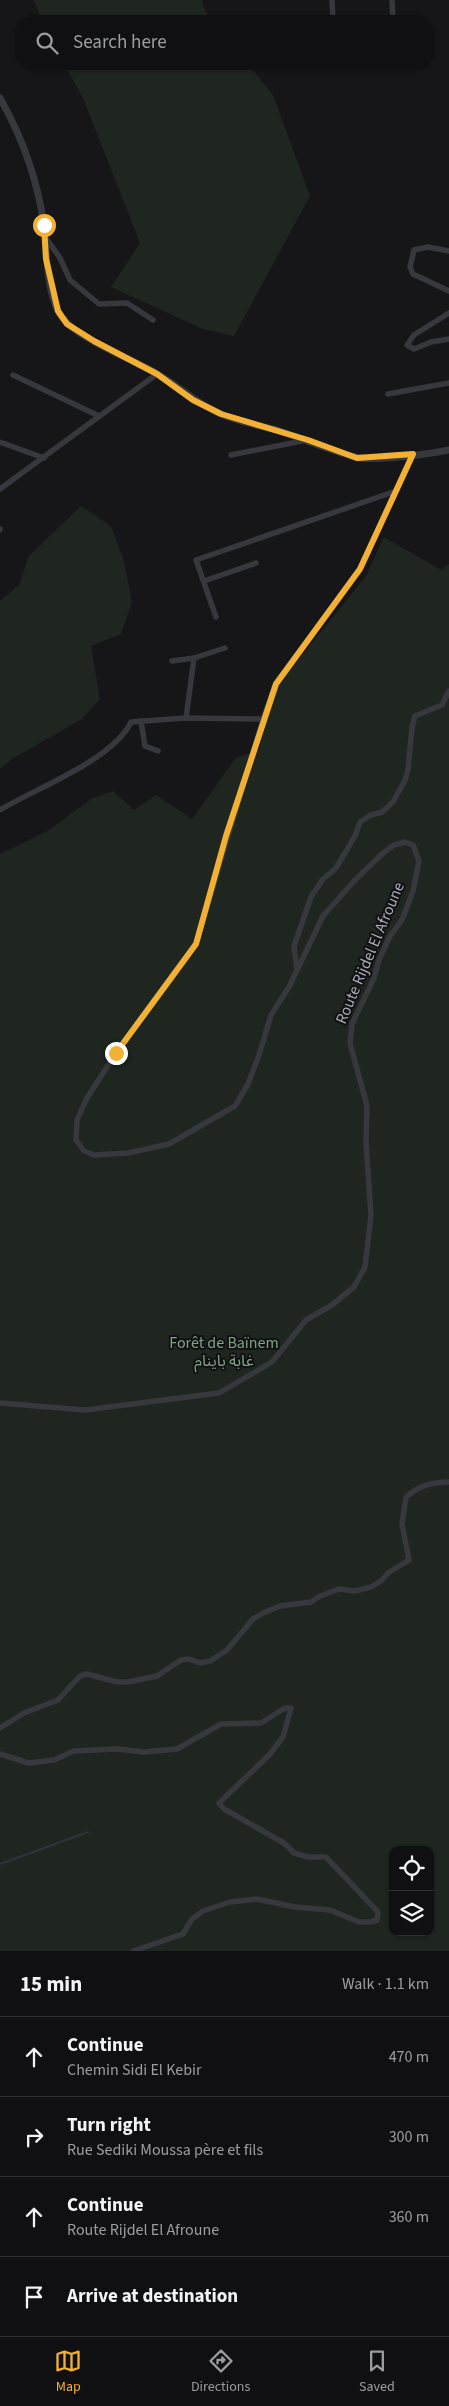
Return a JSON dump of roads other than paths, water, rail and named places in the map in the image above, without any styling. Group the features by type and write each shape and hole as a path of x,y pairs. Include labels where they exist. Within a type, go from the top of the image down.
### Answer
{"street":[{"path":"332,0 333,15"},
{"path":"392,0 393,15"},
{"path":"0,98 25,150 40,206 46,259 52,290 58,311 67,324 94,341 157,374 193,400 221,414 308,440 357,458 449,450"},
{"path":"44,236 60,258 70,280 99,304 127,303 154,320"},
{"path":"449,251 428,247 414,250 410,267 412,274 449,291"},
{"path":"449,313 414,335 407,345 414,349 431,342 449,339"},
{"path":"0,489 157,374"},
{"path":"13,375 99,416"},
{"path":"388,394 449,383"},
{"path":"231,455 308,440"},
{"path":"0,442 44,458"},
{"path":"0,810 70,774 125,736 131,722 186,718 263,719 276,684 360,569 413,454"},
{"path":"216,617 196,560 396,491"},
{"path":"204,581 256,562"},
{"path":"172,661 194,658 225,648"},
{"path":"186,718 194,658"},
{"path":"296,970 294,946 311,897 323,879 336,868 355,836 360,822 371,815 382,812 392,802 405,780 408,770 415,716 442,704 449,691"},
{"name":"Route Rijdel El Afroune","path":"0,1403 85,1410 219,1393 272,1362 306,1320 332,1305 354,1287 366,1268 371,1206 366,1143 367,1106 350,1043 352,1024 374,978 379,960 390,936 402,920 413,891 419,861 413,845 405,842 394,844 355,880 323,916 271,1015 248,1084 235,1106 168,1144 128,1153 94,1155 84,1151 76,1140 77,1120 87,1098 116,1053 196,944 263,719"},
{"path":"141,722 145,746 158,751"},
{"path":"0,1728 24,1713 58,1700 80,1676 87,1674 117,1682 128,1682 157,1676 181,1660 189,1659 200,1663 210,1661 227,1650 252,1619 263,1613 280,1606 311,1602 320,1596 339,1589 355,1591 376,1584 388,1573 409,1560 402,1524 406,1497 416,1488 433,1482 449,1482"},
{"path":"0,1754 28,1762 54,1760 74,1751 117,1749 144,1752 177,1749 221,1724 262,1723 285,1708 291,1708 283,1737 270,1754 220,1803 224,1809 284,1843 294,1853 308,1857 326,1857 378,1912 378,1920 359,1922 330,1910 295,1907 257,1899 230,1902 203,1911 192,1919 183,1934 133,1951"}],"waterway":[{"path":"0,1864 88,1832"}],"park label":[{"name":"Forêt de Baïnem غابة باينام","path":"224,1352"}]}
